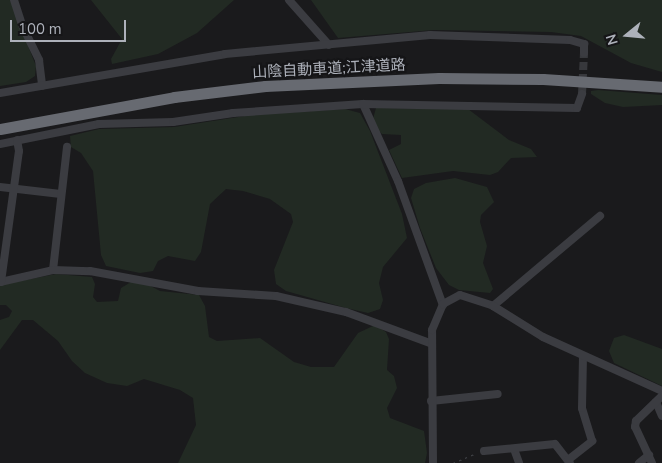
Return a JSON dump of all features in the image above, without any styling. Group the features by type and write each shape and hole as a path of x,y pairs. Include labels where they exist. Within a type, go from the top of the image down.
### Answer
{"highway":[{"name":"山陰自動車道;江津道路","path":"0,130 174,97 265,86 439,78 543,79 662,87"}],"street":[{"path":"14,0 22,25 39,60 42,86"},
{"path":"289,0 328,45"},
{"path":"0,93 225,54 430,35 570,40 584,44 584,53"},
{"path":"0,144 99,124 173,122 233,113 363,104 577,108 582,94"},
{"path":"363,104 398,181 443,305"},
{"path":"17,140 19,150 1,282 53,270 137,278 198,291 227,291 301,300 346,312 430,343"},
{"path":"53,270 67,147"},
{"path":"0,187 61,194"},
{"path":"493,306 600,216"},
{"path":"432,463 430,343 436,317 443,305 460,295 493,306 543,337 662,391"},
{"path":"484,451 555,444 569,462 592,441 582,408 583,356"},
{"path":"431,401 498,394"},
{"path":"639,463 650,459 635,427 636,421 662,396"},
{"path":"656,402 662,416"},
{"path":"514,449 519,463"}],"path":[{"path":"453,463 484,451"}],"shaded area":[{"path":"0,0 10,0 36,66 35,76 26,82 0,86"},
{"path":"91,0 234,0 197,33 158,54 112,64 111,59 122,39"},
{"path":"311,0 662,0 662,72 631,63 581,36 551,32 434,30 338,38"},
{"path":"591,91 662,95 662,105 623,107 605,103 591,94"},
{"path":"376,108 468,109 509,140 531,149 537,157 511,158 498,172 490,175 453,171 402,178 389,150 401,144 401,135 382,134 377,129 373,119"},
{"path":"345,109 360,113 370,131 402,214 407,238 383,267 379,283 383,300 380,309 368,313 346,308 286,291 276,284 274,270 293,222 291,214 270,199 243,191 226,189 210,204 201,252 195,261 168,256 158,261 153,271 140,273 106,266 101,255 93,171 81,153 71,147 70,136 99,129 174,127 251,115"},
{"path":"455,178 487,187 494,202 481,215 480,222 487,246 483,263 493,289 490,293 459,290 449,285 436,268 420,228 411,198 414,189 426,183"},
{"path":"56,274 92,277 95,284 93,297 97,302 118,301 121,288 131,282 143,282 160,291 199,295 205,306 209,337 217,341 260,338 294,362 311,367 334,367 358,333 375,325 386,332 389,339 387,370 394,376 397,388 387,408 390,418 424,431 427,453 425,463 178,463 196,425 193,398 180,390 144,379 127,386 107,383 85,373 72,361 58,341 33,320 22,320 0,350 0,320 9,317 12,311 6,305 0,305 0,285"},
{"path":"624,335 662,349 662,386 614,363 609,351 614,338"}],"tunnel":[{"path":"582,94 584,53"}]}
